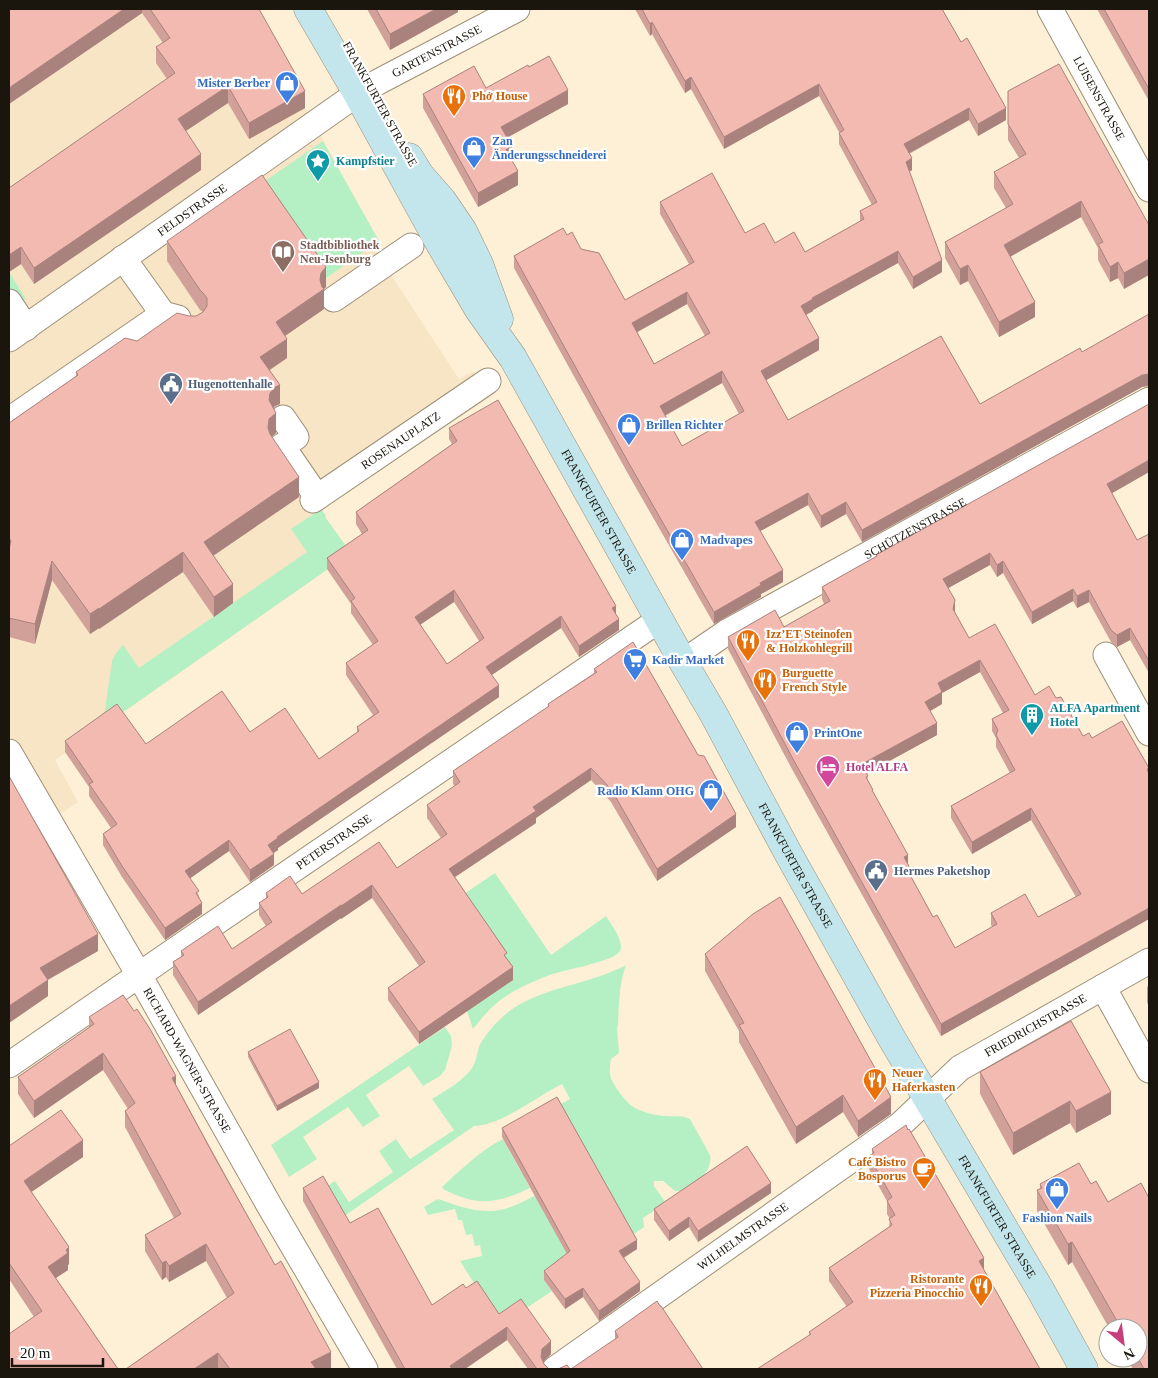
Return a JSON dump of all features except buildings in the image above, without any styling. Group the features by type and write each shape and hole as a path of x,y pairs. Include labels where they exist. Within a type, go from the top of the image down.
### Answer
{"main road":[{"name":"FRANKFURTER STRASSE","path":"308,9 363,90"},
{"name":"FRANKFURTER STRASSE","path":"326,9 363,90 440,244 479,310 513,358 713,713 788,853 891,1037 1041,1291 1084,1369"}],"street":[{"name":"GARTENSTRASSE","path":"363,90 517,9"},
{"name":"LUISENSTRASSE","path":"1050,9 1149,189"},
{"name":"FELDSTRASSE","path":"9,302 17,334 363,90"},
{"path":"334,299 410,246"},
{"path":"123,258 163,314 193,322"},
{"path":"9,420 163,314"},
{"name":"ROSENAUPLATZ","path":"283,418 296,437 282,446 315,498 488,381"},
{"name":"SCHÜTZENSTRASSE","path":"683,662 727,632 1149,400"},
{"name":"PETERSTRASSE","path":"9,1065 139,974 659,620"},
{"path":"1106,654 1149,733"},
{"name":"RICHARD-WAGNER-STRASSE","path":"9,752 139,974 269,1205 365,1369"},
{"name":"FRIEDRICHSTRASSE","path":"928,1099 960,1068 1149,961"},
{"path":"1103,987 1149,1070"},
{"name":"WILHELMSTRASSE","path":"554,1369 900,1125 928,1099"}],"shaded area":[{"path":"9,9 249,9 379,241 372,246 459,379 473,371 489,398 321,508 325,517 351,553 55,760 78,802 9,850"}],"green space":[{"path":"323,141 379,241 322,281 168,248"},
{"path":"9,272 26,299 16,300 9,289"},
{"path":"321,509 351,553 99,729 105,710 112,661 123,645 139,668 307,552 291,529"},
{"path":"495,873 551,955 606,916 617,933 621,947 616,955 608,959 547,976 514,991 494,1005 473,1029 467,1011 513,980 455,900"},
{"path":"626,965 619,1002 617,1028 619,1053 611,1059 610,1064 612,1081 629,1104 644,1112 690,1119 710,1155 709,1167 703,1176 684,1191 675,1191 663,1181 654,1181 654,1186 666,1203 643,1218 644,1227 570,1278 544,1280 552,1291 488,1334 477,1288 460,1261 482,1256 480,1245 475,1246 472,1234 466,1235 462,1220 458,1220 455,1209 428,1215 424,1207 438,1199 464,1208 486,1211 497,1210 508,1208 534,1196 557,1106 570,1099 562,1084 507,1116 484,1125 474,1126 340,1219 323,1189 335,1181 349,1202 393,1172 379,1151 396,1139 410,1159 454,1130 432,1099 468,1073 475,1063 479,1047 484,1039 506,1014 533,998 612,972"},
{"path":"445,1027 451,1036 452,1046 445,1070 440,1076 423,1086 409,1066 366,1095 380,1116 363,1127 348,1107 303,1137 317,1159 289,1177 271,1145"},
{"path":"503,1139 521,1172 528,1177 525,1179 530,1188 507,1197 487,1201 467,1199 443,1189 442,1187 471,1161"}],"place":[{"name":"Mister Berber","path":"287,104"},
{"name":"Phở House","path":"454,117"},
{"name":"Zan Änderungsschneiderei","path":"474,169"},
{"name":"Kampfstier","path":"318,182"},
{"name":"Stadtbibliothek Neu-Isenburg","path":"283,273"},
{"name":"Hugenottenhalle","path":"171,405"},
{"name":"Brillen Richter","path":"629,446"},
{"name":"Madvapes","path":"682,561"},
{"name":"Izz’ET Steinofen & Holzkohlegrill","path":"748,662"},
{"name":"Kadir Market","path":"635,681"},
{"name":"Burguette French Style","path":"765,701"},
{"name":"ALFA Apartment Hotel","path":"1032,736"},
{"name":"PrintOne","path":"797,754"},
{"name":"Hotel ALFA","path":"828,788"},
{"name":"Radio Klann OHG","path":"711,812"},
{"name":"Hermes Paketshop","path":"876,892"},
{"name":"Neuer Haferkasten","path":"875,1101"},
{"name":"Café Bistro Bosporus","path":"924,1190"},
{"name":"Fashion Nails","path":"1057,1210"},
{"name":"Ristorante Pizzeria Pinocchio","path":"981,1307"}]}
